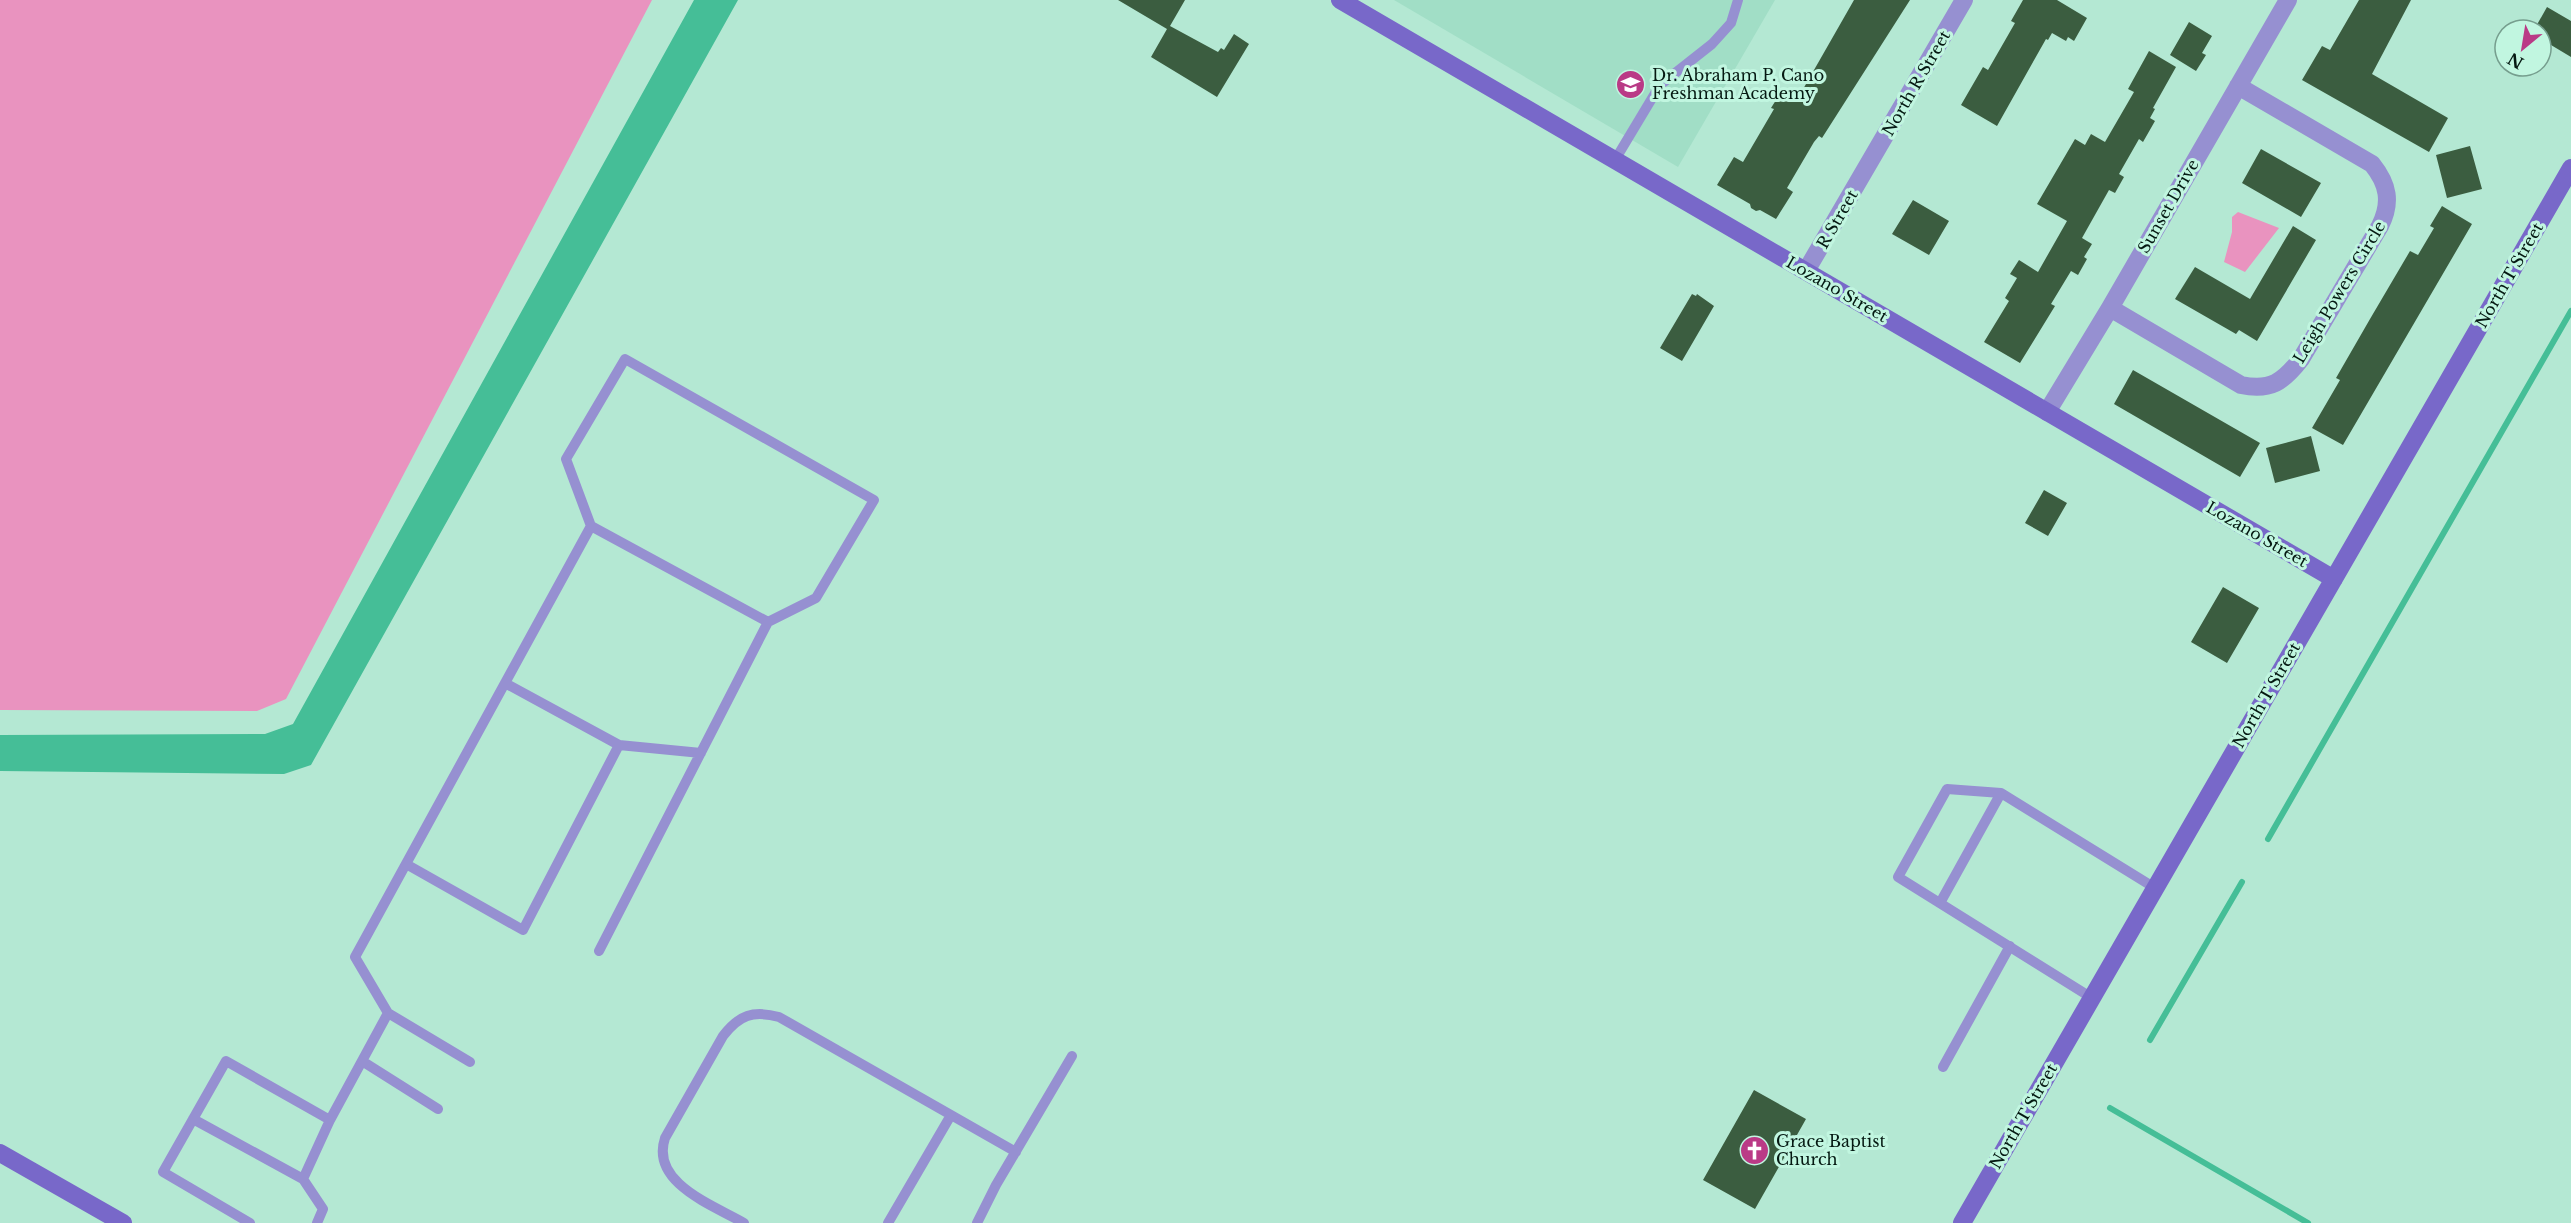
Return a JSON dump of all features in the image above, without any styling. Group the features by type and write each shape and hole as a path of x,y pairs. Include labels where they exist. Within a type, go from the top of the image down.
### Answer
{"street":[{"name":"Lozano Street","path":"1340,0 2334,579"},
{"name":"North R Street","path":"1867,167 1964,0"},
{"name":"Sunset Drive","path":"2047,412 2110,308 2288,0"},
{"name":"Leigh Powers Circle","path":"2110,308 2241,385 2258,388 2274,384 2288,375 2301,359 2380,226 2385,216 2388,191 2382,177 2372,164 2238,86"},
{"name":"R Street","path":"1806,272 1867,167"},
{"name":"North T Street","path":"1962,1223 2571,168"},
{"path":"0,1152 123,1223"}],"lane":[{"path":"1615,160 1660,85 1712,44 1731,23 1738,0"},
{"path":"599,951 768,622 816,598 874,500 625,359 567,459 591,526 768,622"},
{"path":"470,1062 388,1014 356,957 591,526"},
{"path":"505,683 619,745 700,753"},
{"path":"406,864 522,930 619,745"},
{"path":"2092,998 1898,877 1947,789 2001,793 2155,888"},
{"path":"1940,903 2001,793"},
{"path":"1943,1067 2010,946"},
{"path":"744,1223 682,1188 672,1177 661,1150 723,1036 734,1022 748,1015 765,1013 780,1017 1016,1152"},
{"path":"303,1179 330,1120 388,1014"},
{"path":"977,1223 1072,1056"},
{"path":"250,1223 163,1172 226,1061 330,1120"},
{"path":"362,1061 438,1109"},
{"path":"888,1223 951,1115"},
{"path":"193,1119 303,1179 322,1209 317,1223"}],"shaded area":[{"path":"0,0 652,0 286,699 257,711 0,710"},
{"path":"694,0 738,0 311,765 284,774 0,771 0,735 265,734 293,724"},
{"name":"Dr. Abraham P. Cano Freshman Academy","path":"1394,0 1775,0 1678,167"},
{"path":"2238,212 2279,228 2245,272 2224,262 2232,232 2232,217"}],"building":[{"path":"1118,0 1185,0 1170,26 1218,52 1221,48 1224,50 1234,34 1249,44 1217,97 1151,57 1167,29"},
{"path":"1854,0 1910,0 1822,138 1819,136 1814,142 1787,188 1793,192 1776,219 1760,210 1756,211 1751,208 1750,204 1717,185 1734,157 1743,162 1783,89 1798,98"},
{"path":"2023,0 2057,0 2087,18 2074,41 2068,37 2066,41 2052,33 2048,40 2046,39 1997,126 1961,105 1983,67 1988,70 2015,23 2011,21"},
{"path":"2359,0 2411,0 2372,74 2448,118 2429,152 2302,80 2322,46 2330,50"},
{"path":"2547,7 2571,21 2571,57 2553,46 2553,18 2541,18"},
{"path":"2189,22 2212,36 2202,53 2206,55 2196,71 2170,55"},
{"path":"2149,51 2176,67 2153,108 2155,109 2150,118 2155,121 2143,142 2139,139 2119,174 2124,177 2115,193 2109,190 2082,238 2092,244 2084,257 2087,259 2078,275 2071,271 2051,304 2055,306 2020,363 1984,342 2009,301 2005,298 2017,278 2010,274 2019,260 2038,272 2067,221 2037,204 2075,139 2085,145 2091,134 2105,142 2134,92 2128,89"},
{"path":"2470,146 2482,189 2447,198 2436,155"},
{"path":"2261,149 2321,183 2301,217 2242,183"},
{"path":"1913,200 1949,221 1929,255 1892,234"},
{"path":"2442,206 2472,224 2343,445 2312,428 2340,380 2336,378 2370,319 2410,251 2418,255 2434,228 2430,226"},
{"path":"2293,226 2316,240 2257,341 2239,330 2236,334 2175,299 2195,267 2250,299"},
{"path":"1692,294 1696,296 1697,294 1714,306 1682,361 1660,348"},
{"path":"2133,370 2260,443 2240,477 2114,404"},
{"path":"2311,436 2320,471 2275,483 2266,448"},
{"path":"2044,490 2067,503 2048,536 2025,523"},
{"path":"2223,587 2259,608 2227,663 2191,642"},
{"name":"Grace Baptist Church","path":"1754,1090 1806,1119 1755,1209 1703,1180"}],"waterway":[{"path":"2268,839 2571,311"},
{"path":"2150,1040 2242,882"},
{"path":"2110,1108 2308,1223"}],"place":[{"name":"Dr. Abraham P. Cano Freshman Academy","path":"1631,84"},
{"name":"Grace Baptist Church","path":"1755,1150"}]}
